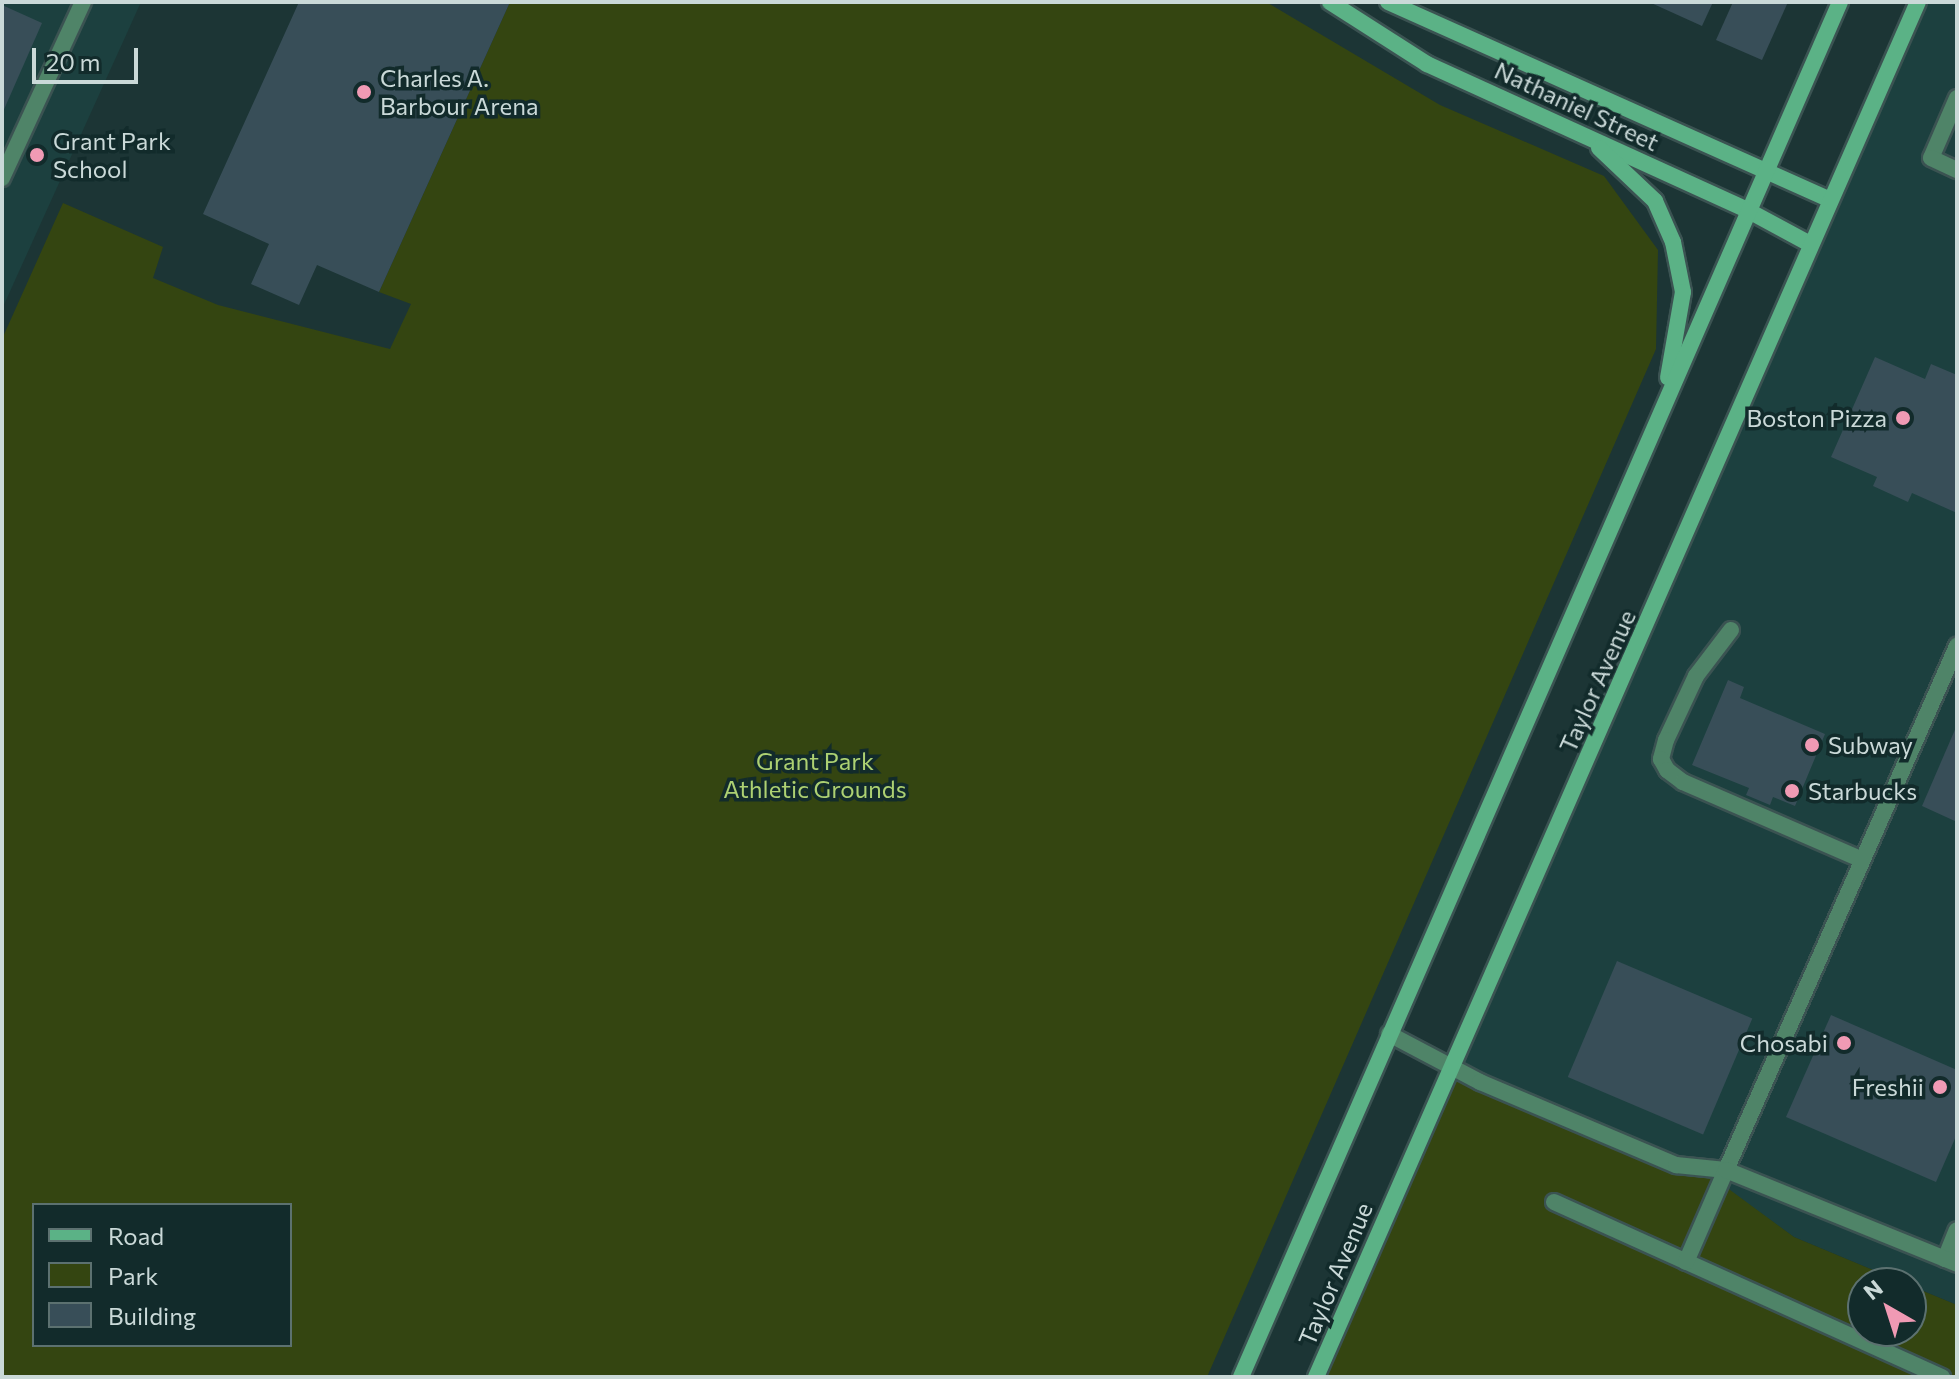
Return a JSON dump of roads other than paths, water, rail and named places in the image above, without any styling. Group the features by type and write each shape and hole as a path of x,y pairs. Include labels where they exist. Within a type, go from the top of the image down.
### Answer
{"main road":[{"name":"Nathaniel Street","path":"1330,2 1427,64 1749,211 1810,244"},
{"name":"Nathaniel Street","path":"1388,2 1769,168 1829,199"},
{"name":"Taylor Avenue","path":"1241,1377 1840,2"},
{"name":"Taylor Avenue","path":"1316,1377 1829,199 1918,2"},
{"path":"1589,138 1655,201 1673,242 1683,292 1665,402"}],"lane":[{"path":"2,178 83,2"},
{"path":"1957,98 1931,158 1957,170"},
{"path":"1731,630 1696,676 1666,740 1661,759 1667,770 1683,782 1862,860"},
{"path":"1686,1262 1957,646"},
{"path":"1389,1034 1453,1063 1480,1082 1676,1165 1726,1170 1951,1261 1957,1230"},
{"path":"1554,1202 1942,1377"}],"place":[{"name":"Charles A. Barbour Arena","path":"364,92"},
{"name":"Grant Park School","path":"37,155"},
{"name":"Boston Pizza","path":"1903,418"},
{"name":"Subway","path":"1812,745"},
{"name":"Starbucks","path":"1792,791"},
{"name":"Chosabi","path":"1844,1043"},
{"name":"Freshii","path":"1940,1087"}],"park label":[{"name":"Grant Park Athletic Grounds","path":"815,775"}]}
